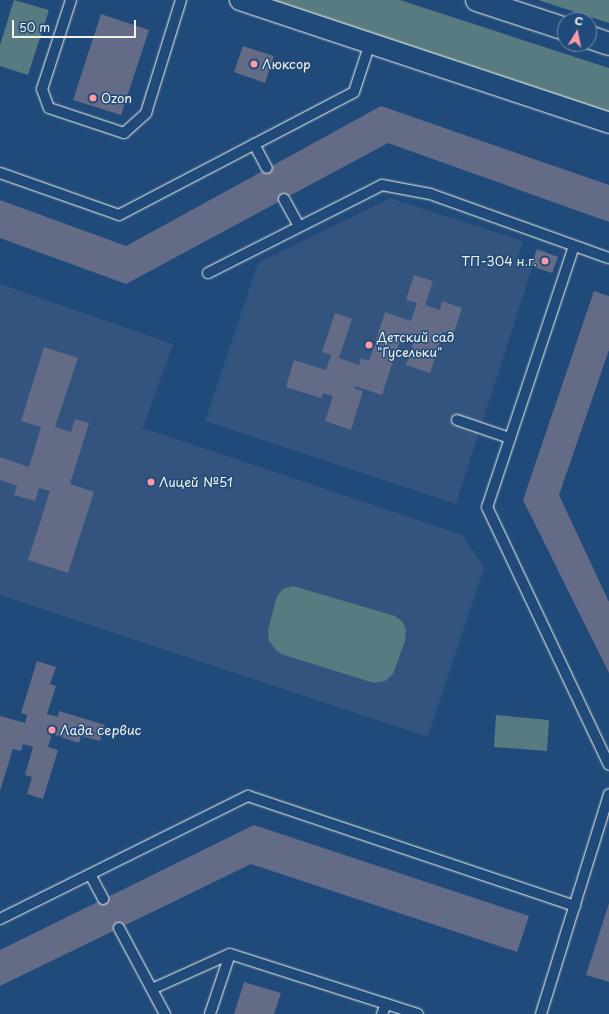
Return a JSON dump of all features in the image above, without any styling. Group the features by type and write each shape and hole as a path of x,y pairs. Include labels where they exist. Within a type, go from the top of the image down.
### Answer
{"main road":[{"path":"477,0 557,26"},
{"path":"597,40 609,44"}],"street":[{"path":"240,0 609,123"}],"lane":[{"path":"71,0 42,89 49,108 124,133 146,114 181,0"},
{"path":"0,173 119,215 354,92 370,43"},
{"path":"254,144 267,168"},
{"path":"208,273 382,185 430,194 609,258"},
{"path":"284,199 299,226"},
{"path":"574,246 487,507 609,765"},
{"path":"457,420 510,438"},
{"path":"541,1014 609,794"},
{"path":"0,919 91,876 248,796 574,906"},
{"path":"91,876 103,899"},
{"path":"119,928 165,1014"},
{"path":"152,989 230,954 418,1014"},
{"path":"210,1014 230,954"},
{"path":"382,1014 386,1004"}],"shaded area":[{"name":"Детский сад \"Гусельки\"","path":"390,198 523,241 516,263 532,268 456,504 205,421 258,263"},
{"name":"Лицей №51","path":"0,284 173,344 143,428 463,535 484,568 428,737 0,595"}],"green space":[{"path":"14,0 49,10 28,75 0,66 0,45"},
{"path":"265,0 400,0 609,68 609,113"},
{"path":"538,0 609,0 609,23 597,19 597,12 575,12"},
{"path":"293,586 395,616 403,622 406,631 405,641 393,674 385,681 374,683 281,654 275,649 269,641 268,630 277,596 283,589"},
{"path":"496,715 549,720 547,751 494,747"}],"building":[{"path":"101,14 149,30 121,115 73,100"},
{"name":"Люксор","path":"243,46 274,56 265,83 234,72"},
{"path":"381,106 609,185 609,222 388,143 126,284 0,238 0,200 126,246"},
{"name":"ТП-304 н.г.","path":"537,249 558,257 552,273 531,266"},
{"path":"414,275 433,281 425,305 440,310 442,301 462,308 453,335 443,332 430,373 406,365 414,340 406,337 403,345 399,343 382,395 355,386 355,389 363,391 351,430 325,421 333,396 323,393 321,398 286,387 294,360 326,370 331,355 322,352 335,313 352,319 339,358 359,365 361,358 369,361 385,312 411,321 417,303 406,300"},
{"path":"594,291 609,296 609,350 559,495 609,602 609,673 523,500"},
{"path":"44,347 78,358 55,427 71,432 75,419 89,423 70,484 94,492 68,573 28,560 50,491 39,488 35,501 14,495 17,486 0,480 0,457 29,467 41,427 21,421"},
{"name":"Лада сервис","path":"37,661 56,667 50,684 56,686 47,714 58,717 59,711 105,725 100,741 81,736 79,743 52,734 48,747 58,750 43,799 27,794 32,777 25,775 33,747 23,744 21,751 13,749 0,791 0,716 25,723 27,715 21,713"},
{"path":"254,825 529,916 517,952 251,864 0,986 0,950"},
{"path":"609,903 609,982 586,975"},
{"path":"244,982 281,993 274,1014 234,1014"}],"place":[{"name":"Люксор","path":"254,64"},
{"name":"Ozon","path":"93,98"},
{"name":"ТП-304 н.г.","path":"545,261"},
{"name":"Детский сад \"Гусельки\"","path":"369,345"},
{"name":"Лицей №51","path":"151,482"},
{"name":"Лада сервис","path":"52,730"}]}
